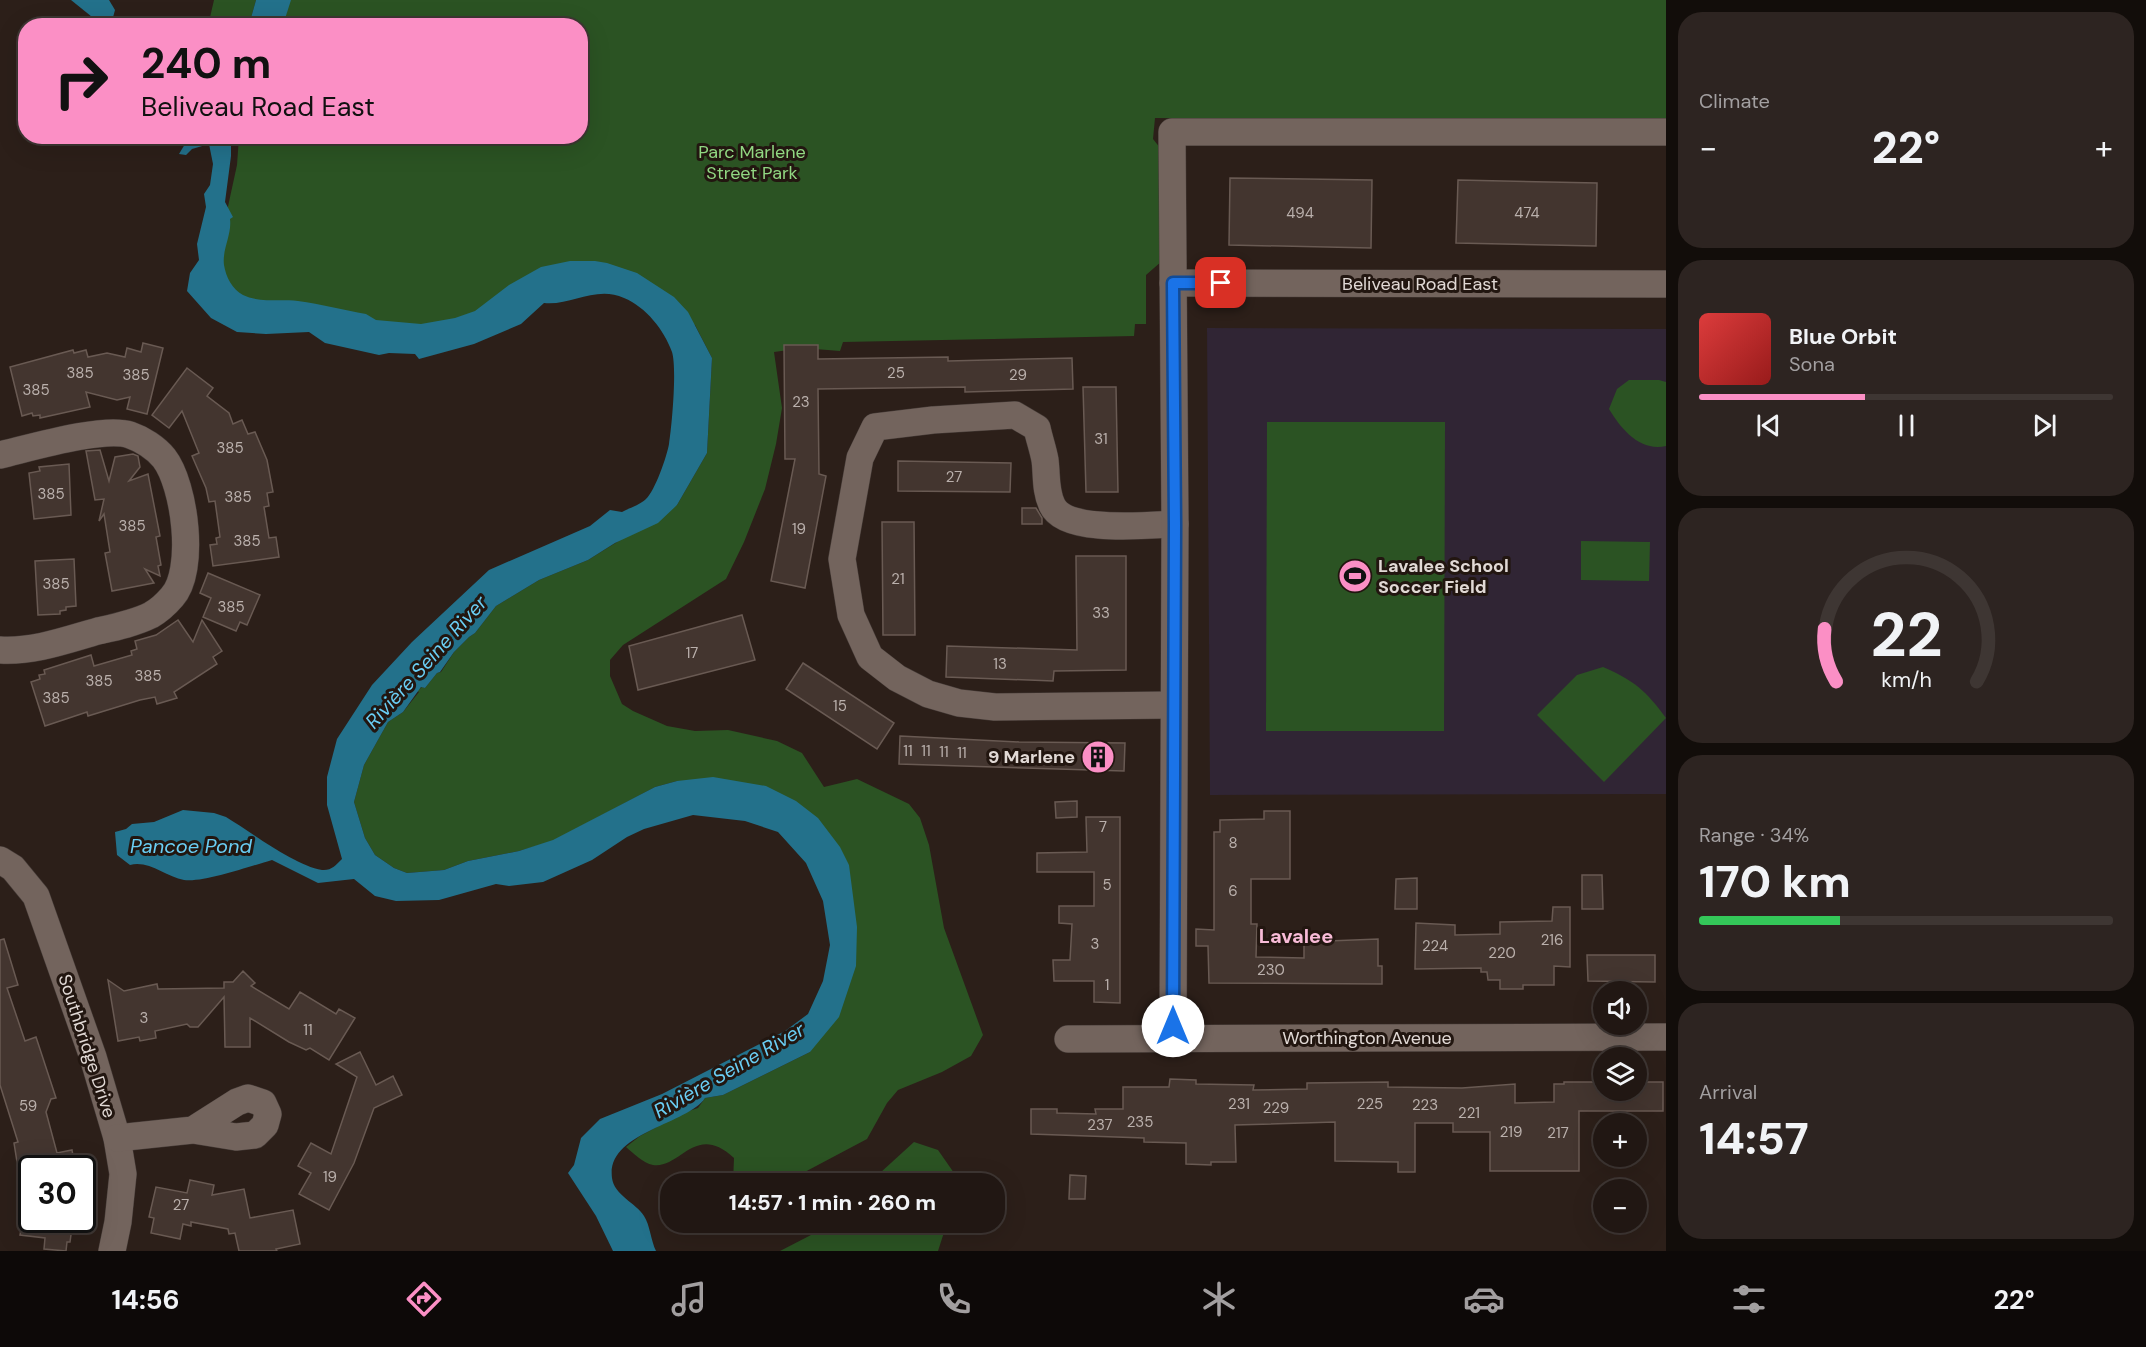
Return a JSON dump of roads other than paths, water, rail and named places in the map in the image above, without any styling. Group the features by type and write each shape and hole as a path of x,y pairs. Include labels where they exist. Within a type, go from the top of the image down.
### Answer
{"street":[{"path":"1173,1038 1175,525 1172,132 1666,132"},
{"name":"Beliveau Road East","path":"1173,283 1666,284"},
{"path":"1173,705 995,707 959,703 928,694 897,678 870,657 851,615 842,559 860,458 875,428 933,420 1015,415 1037,428 1045,459 1048,494 1053,508 1070,521 1099,525 1175,525"},
{"path":"0,454 101,434 130,434 152,446 164,458 175,477 184,522 184,570 174,596 151,615 130,623 36,648 18,651 0,650"},
{"name":"Southbridge Drive","path":"0,860 13,868 36,896 93,1057 117,1138 123,1174 118,1222 112,1251"},
{"name":"Worthington Avenue","path":"1068,1039 1666,1036"},
{"path":"117,1138 193,1130"}],"water":[{"path":"71,0 109,0 115,10 113,18 93,18"},
{"path":"256,0 291,0 285,18 251,18"},
{"path":"185,144 209,144 192,149 186,155 179,154"},
{"path":"209,144 231,144 225,202 233,217 230,219 224,265 230,282 243,295 263,300 291,300 315,304 366,314 376,320 421,324 455,318 475,311 509,285 541,267 570,261 595,261 637,273 674,297 688,312 712,358 707,453 677,505 658,523 615,543 588,560 539,580 496,606 475,633 454,652 440,672 425,688 421,687 403,712 388,722 364,765 354,802 365,838 375,855 394,868 407,873 444,870 468,861 519,851 553,840 655,787 677,781 713,777 766,786 796,801 818,818 840,847 849,865 857,927 856,966 839,1017 810,1052 723,1095 705,1098 696,1107 634,1140 621,1150 614,1162 612,1178 614,1184 644,1216 656,1251 613,1251 596,1216 568,1173 574,1165 581,1138 600,1119 662,1094 785,1031 808,1014 823,981 830,945 823,901 806,863 778,832 745,821 693,815 644,829 627,837 592,860 543,882 509,886 496,884 439,900 396,901 375,896 354,879 318,883 272,860 215,877 184,880 144,865 130,865 117,855 115,832 126,829 132,824 154,822 183,810 214,813 226,817 273,847 311,867 328,870 342,859 327,805 327,777 337,739 372,685 412,642 489,570 590,526 610,510 622,512 646,499 657,481 669,444 674,383 672,352 659,328 640,307 624,298 603,294 564,302 544,303 521,324 474,344 419,359 415,354 379,355 325,343 309,332 266,334 237,332 211,318 187,291 190,273 199,260 197,244 206,207 204,194 210,185 213,164"}],"place":[{"name":"Lavalee School Soccer Field","path":"1355,576"},
{"name":"9 Marlene","path":"1098,757"}],"district":[{"name":"Lavalee","path":"1296,936"}],"park label":[{"name":"Parc Marlene Street Park","path":"752,162"}],"water label":[{"name":"Rivière Seine River","path":"426,662"},
{"name":"Pancoe Pond","path":"191,846"},
{"name":"Rivière Seine River","path":"729,1070"}]}
